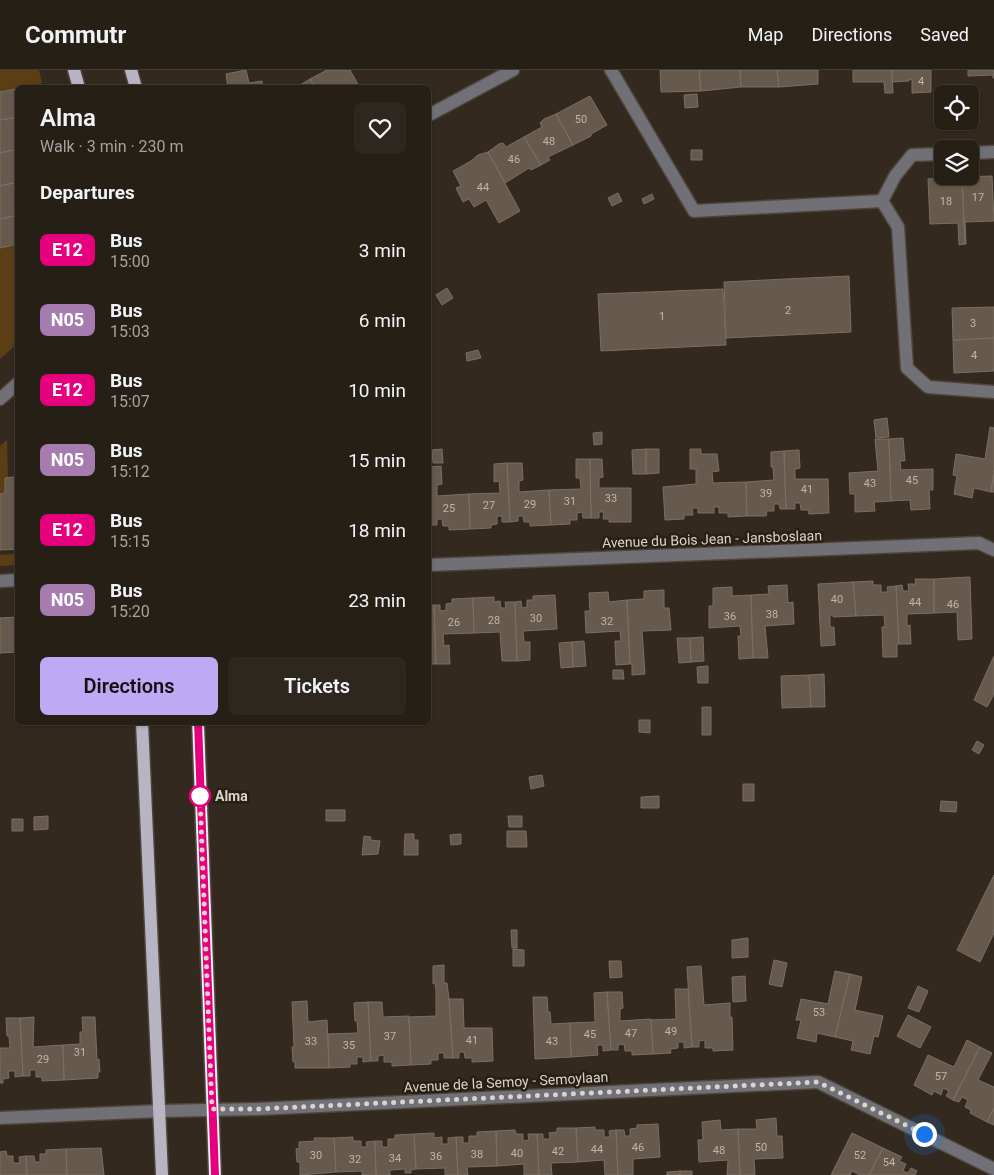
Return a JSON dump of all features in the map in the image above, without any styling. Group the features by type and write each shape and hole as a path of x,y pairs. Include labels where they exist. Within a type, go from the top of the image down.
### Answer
{"main road":[{"path":"74,70 78,85"},
{"path":"131,70 135,85"},
{"path":"142,725 162,1175"},
{"path":"198,725 216,1175"}],"street":[{"path":"431,114 513,70"},
{"path":"611,70 694,212 882,201"},
{"path":"979,153 994,152"},
{"path":"882,201 895,176 912,155 934,154"},
{"path":"882,201 898,227 906,368 928,387 994,392"},
{"path":"0,399 15,386"},
{"name":"Avenue du Bois Jean - Jansboslaan","path":"431,565 979,543 994,550"},
{"path":"0,581 15,580"},
{"name":"Avenue de la Semoy - Semoylaan","path":"0,1118 160,1110 258,1109 818,1082 994,1169"}],"shaded area":[{"path":"0,70 39,70 42,83 15,85 15,89 0,92"},
{"path":"15,244 15,346 0,359 0,248"},
{"path":"7,440 8,478 5,478 5,493 0,494 0,446"},
{"path":"15,554 15,565 0,566 0,555"}],"building":[{"path":"246,70 249,83 262,81 263,85 228,85 226,74"},
{"path":"327,70 350,70 358,85 313,85 310,79"},
{"path":"660,70 699,70 701,91 661,92"},
{"path":"699,70 740,70 741,87 701,91"},
{"path":"740,70 777,70 779,87 741,87"},
{"path":"777,70 818,70 818,84 779,87"},
{"path":"853,70 892,70 893,93 885,93 884,82 853,82"},
{"path":"892,70 931,70 931,92 912,93 912,79 909,81 892,82"},
{"path":"968,70 994,70 994,78 993,75 968,76"},
{"path":"310,79 313,85 300,85"},
{"path":"15,89 15,118 0,120 0,92"},
{"path":"697,94 698,107 685,108 684,95"},
{"path":"590,96 607,125 573,145 556,114"},
{"path":"556,114 573,145 548,157 550,160 541,165 524,137 542,127 540,123 544,119"},
{"path":"15,118 15,150 0,153 0,120"},
{"path":"524,137 541,165 531,170 529,168 505,183 488,152 499,144 503,143 506,147"},
{"path":"15,150 15,183 0,186 0,153"},
{"path":"691,150 702,150 702,160 691,160"},
{"path":"488,152 520,211 499,223 486,200 474,207 469,199 463,202 456,188 461,186 453,171 478,155"},
{"path":"979,176 992,176 994,221 965,222 965,244 962,185 979,185"},
{"path":"928,179 934,179 934,185 962,185 965,244 959,245 958,223 930,224"},
{"path":"15,183 15,216 0,219 0,186"},
{"path":"618,193 622,201 612,206 608,198"},
{"path":"652,194 654,199 644,204 642,199"},
{"path":"15,216 15,245 0,248 0,219"},
{"path":"849,276 851,332 726,338 724,282"},
{"path":"447,288 453,298 442,305 436,295"},
{"path":"723,289 726,345 601,351 598,294"},
{"path":"994,307 994,338 953,340 952,308"},
{"path":"994,338 994,371 954,373 953,340"},
{"path":"478,350 481,358 467,361 466,353"},
{"path":"887,418 889,437 876,438 874,420"},
{"path":"990,427 994,428 994,471 991,492 974,488 972,498 954,494 957,476 953,475 956,454 985,459"},
{"path":"602,432 602,444 594,445 593,433"},
{"path":"903,438 905,461 900,461 901,470 933,469 933,490 929,490 930,509 911,510 910,500 891,501 889,439"},
{"path":"875,439 889,439 891,501 874,502 875,511 855,512 855,494 850,494 849,473 878,471"},
{"path":"442,449 443,463 433,463 432,450"},
{"path":"646,449 659,449 659,473 646,474"},
{"path":"646,449 646,474 633,474 632,450"},
{"path":"690,449 701,449 701,454 717,454 719,471 712,472 713,483 746,482 747,516 728,517 728,513 719,513 719,507 714,507 714,513 698,513 698,508 692,508 693,515 684,515 684,519 665,520 663,487 696,484 696,469 690,469"},
{"path":"799,450 800,468 795,469 795,479 828,479 829,513 809,514 808,510 801,510 800,503 795,503 795,509 786,509 784,451"},
{"path":"784,451 786,509 780,509 779,504 774,504 774,511 767,511 766,516 747,516 746,482 774,480 773,467 771,467 771,452"},
{"path":"576,459 590,459 591,518 583,518 582,512 577,513 577,520 570,520 570,524 551,525 549,490 581,489 580,478 576,478"},
{"path":"590,459 602,459 603,477 599,478 599,488 631,488 631,522 609,522 609,519 603,519 604,512 599,512 599,518 591,518"},
{"path":"507,463 510,522 502,522 502,516 497,516 497,524 491,525 491,528 470,529 469,494 500,493 499,481 494,482 494,464"},
{"path":"507,463 522,463 523,480 519,481 519,492 549,490 551,525 530,526 530,522 524,522 523,516 518,516 518,521 510,522"},
{"path":"441,466 442,484 437,485 437,496 469,494 470,529 449,530 449,526 443,526 442,519 437,519 437,525 431,525 431,467"},
{"path":"994,471 994,492 991,492"},
{"path":"15,477 15,549 0,550 0,494 5,493 5,478"},
{"path":"970,577 972,639 958,640 957,612 934,613 934,579"},
{"path":"915,579 934,579 934,613 907,614 907,626 910,625 911,644 899,644 896,586 902,585 903,591 909,591 908,584 916,584"},
{"path":"873,581 873,585 881,585 881,592 888,592 887,587 896,586 899,644 897,644 897,657 883,657 882,627 885,627 884,615 856,616 853,582"},
{"path":"853,582 856,616 833,617 833,615 830,615 830,627 834,627 835,645 821,646 818,584"},
{"path":"787,585 788,603 793,602 794,624 765,626 768,658 753,658 751,595 769,594 768,586"},
{"path":"732,587 732,596 751,595 753,658 739,659 738,636 741,636 740,626 709,628 709,606 713,606 713,588"},
{"path":"664,590 664,608 669,608 671,630 642,631 645,674 632,675 627,600 644,599 644,591"},
{"path":"608,592 609,602 627,600 630,664 616,665 615,641 621,641 620,631 586,633 585,611 590,611 589,593"},
{"path":"555,595 557,629 523,631 524,642 530,642 530,660 517,661 515,602 521,601 522,608 527,607 527,600 533,600 533,596"},
{"path":"494,597 494,602 500,601 501,608 506,608 505,602 515,602 517,661 502,661 500,632 474,633 473,598"},
{"path":"473,598 474,633 443,634 444,646 449,645 450,664 436,664 434,605 440,605 440,611 446,610 446,604 452,603 452,599"},
{"path":"431,605 434,605 436,664 431,664"},
{"path":"15,617 15,652 0,653 0,618"},
{"path":"703,637 704,661 691,662 690,638"},
{"path":"677,638 690,638 691,662 679,663"},
{"path":"584,641 586,666 573,667 572,642"},
{"path":"572,642 573,667 561,668 559,643"},
{"path":"994,656 994,694 987,707 974,700"},
{"path":"708,666 708,683 698,683 697,667"},
{"path":"613,670 623,670 624,679 613,679"},
{"path":"824,674 825,707 811,707 809,675"},
{"path":"809,675 811,707 782,708 781,676"},
{"path":"702,707 711,707 711,735 702,735"},
{"path":"639,720 650,720 650,733 639,732"},
{"path":"977,741 984,745 979,754 972,750"},
{"path":"542,775 544,786 531,789 529,777"},
{"path":"743,784 754,784 754,801 743,801"},
{"path":"659,796 659,808 641,808 641,797"},
{"path":"941,801 957,802 956,812 940,811"},
{"path":"326,810 345,810 345,821 326,821"},
{"path":"48,816 48,829 34,830 34,817"},
{"path":"508,816 522,816 522,827 509,827"},
{"path":"12,819 23,819 23,831 12,831"},
{"path":"507,831 526,831 527,847 507,847"},
{"path":"405,834 414,834 414,840 418,840 418,855 404,855"},
{"path":"461,834 461,844 451,845 450,835"},
{"path":"364,836 371,837 370,840 380,841 378,854 362,855"},
{"path":"994,875 994,933 980,962 957,950"},
{"path":"511,930 517,930 517,948 512,948"},
{"path":"748,938 748,957 732,958 732,940"},
{"path":"513,949 524,950 524,966 513,966"},
{"path":"774,960 787,963 782,987 769,984"},
{"path":"609,961 621,961 622,977 610,978"},
{"path":"444,965 444,983 447,983 449,999 453,1058 444,1058 444,1053 438,1053 438,1060 431,1060 431,1064 411,1065 409,1017 436,1016 436,990 435,983 433,984 433,966"},
{"path":"701,966 704,1005 730,1003 733,1050 713,1051 713,1048 705,1048 705,1040 699,1041 699,1047 692,1047 687,967"},
{"path":"835,971 850,974 835,1037 817,1033 816,1042 797,1038 801,1020 796,1020 801,999 828,1004"},
{"path":"850,974 862,977 855,1010 883,1016 878,1037 874,1036 870,1054 851,1050 853,1041 835,1037"},
{"path":"745,976 746,1001 733,1002 732,977"},
{"path":"918,986 928,991 919,1012 908,1008"},
{"path":"675,989 688,989 692,1047 684,1048 684,1042 678,1042 678,1048 670,1049 671,1053 653,1054 651,1020 676,1019"},
{"path":"607,992 611,1050 603,1051 603,1045 597,1045 598,1055 571,1057 570,1023 595,1022 594,993"},
{"path":"607,992 622,992 623,1008 620,1009 620,1021 651,1019 653,1054 632,1055 632,1051 625,1051 624,1044 618,1045 618,1050 611,1050"},
{"path":"533,997 547,997 551,1024 570,1023 571,1057 535,1059"},
{"path":"449,999 463,999 464,1028 492,1028 493,1061 472,1062 472,1058 465,1058 464,1052 459,1052 459,1058 453,1058"},
{"path":"307,1001 308,1022 327,1020 329,1068 295,1068 295,1061 293,1062 292,1002"},
{"path":"368,1002 371,1061 363,1062 363,1057 357,1057 357,1064 350,1064 350,1067 329,1068 328,1034 358,1033 354,1003"},
{"path":"368,1002 382,1002 383,1017 409,1016 411,1065 392,1066 392,1062 384,1062 384,1055 378,1056 378,1061 371,1061"},
{"path":"908,1015 931,1027 920,1048 897,1036"},
{"path":"34,1017 33,1047 63,1045 64,1080 42,1081 42,1077 36,1077 36,1070 30,1070 30,1076 23,1076 20,1018"},
{"path":"82,1017 95,1017 97,1060 99,1059 100,1072 98,1072 98,1078 64,1080 63,1045 80,1044 80,1032 83,1032"},
{"path":"6,1018 20,1018 23,1076 15,1077 15,1071 8,1071 9,1078 3,1079 3,1083 0,1083 0,1048 10,1048"},
{"path":"967,1040 980,1047 953,1100 946,1096 949,1091 943,1088 941,1095 934,1091 932,1095 914,1085 928,1055 954,1067"},
{"path":"980,1047 992,1053 978,1080 994,1087 994,1108 987,1122 970,1113 971,1110 965,1107 968,1100 962,1097 959,1102 953,1100"},
{"path":"994,1108 994,1125 987,1122"},
{"path":"776,1118 777,1136 782,1136 783,1158 754,1159 755,1175 740,1175 738,1129 757,1129 756,1120"},
{"path":"720,1120 721,1130 738,1129 740,1175 727,1175 728,1160 699,1162 698,1140 703,1140 702,1122"},
{"path":"658,1124 660,1157 633,1159 633,1175 618,1175 616,1130 624,1130 625,1136 630,1136 630,1129 637,1128 637,1125"},
{"path":"595,1127 595,1130 604,1130 604,1137 610,1137 609,1131 616,1130 618,1175 605,1175 604,1160 578,1162 576,1128"},
{"path":"557,1128 576,1128 578,1162 551,1163 552,1175 539,1175 537,1134 543,1134 543,1139 550,1139 549,1133 557,1132"},
{"path":"515,1130 516,1134 523,1134 523,1141 529,1140 528,1134 537,1134 539,1175 524,1175 524,1164 497,1166 496,1131"},
{"path":"496,1131 497,1166 467,1167 468,1175 458,1175 456,1137 463,1137 463,1143 469,1143 469,1136 477,1136 477,1132"},
{"path":"434,1133 434,1138 442,1137 442,1144 448,1144 448,1138 456,1137 458,1175 445,1175 445,1168 416,1169 414,1134"},
{"path":"852,1133 883,1148 869,1175 860,1175 852,1171 850,1175 831,1175"},
{"path":"414,1134 416,1169 411,1170 411,1173 405,1173 405,1169 390,1170 390,1175 376,1175 375,1141 382,1141 382,1147 388,1147 388,1139 395,1139 395,1135"},
{"path":"353,1137 353,1141 361,1141 361,1147 367,1147 366,1142 375,1141 376,1175 362,1175 362,1171 336,1172 334,1138"},
{"path":"314,1138 334,1138 336,1172 300,1175 300,1162 297,1162 296,1149 299,1148 299,1142 315,1141"},
{"path":"101,1148 104,1175 67,1175 66,1149"},
{"path":"883,1148 902,1157 899,1161 906,1164 903,1171 908,1173 911,1168 917,1171 915,1175 869,1175"},
{"path":"66,1149 67,1175 27,1175 26,1156 34,1156 35,1162 40,1162 40,1154 46,1154 46,1150"},
{"path":"6,1151 7,1156 13,1156 13,1163 20,1163 19,1157 26,1156 27,1175 0,1175 0,1152"},
{"path":"680,1171 692,1171 692,1175 680,1175"},
{"path":"680,1171 680,1175 667,1175 667,1172"}],"bus line":[{"name":"E12","path":"198,725 215,1175"}],"place":[{"name":"Alma","path":"200,796"}],"route":[{"path":"200,796 212,1109 258,1109 818,1082 924,1134"}]}
